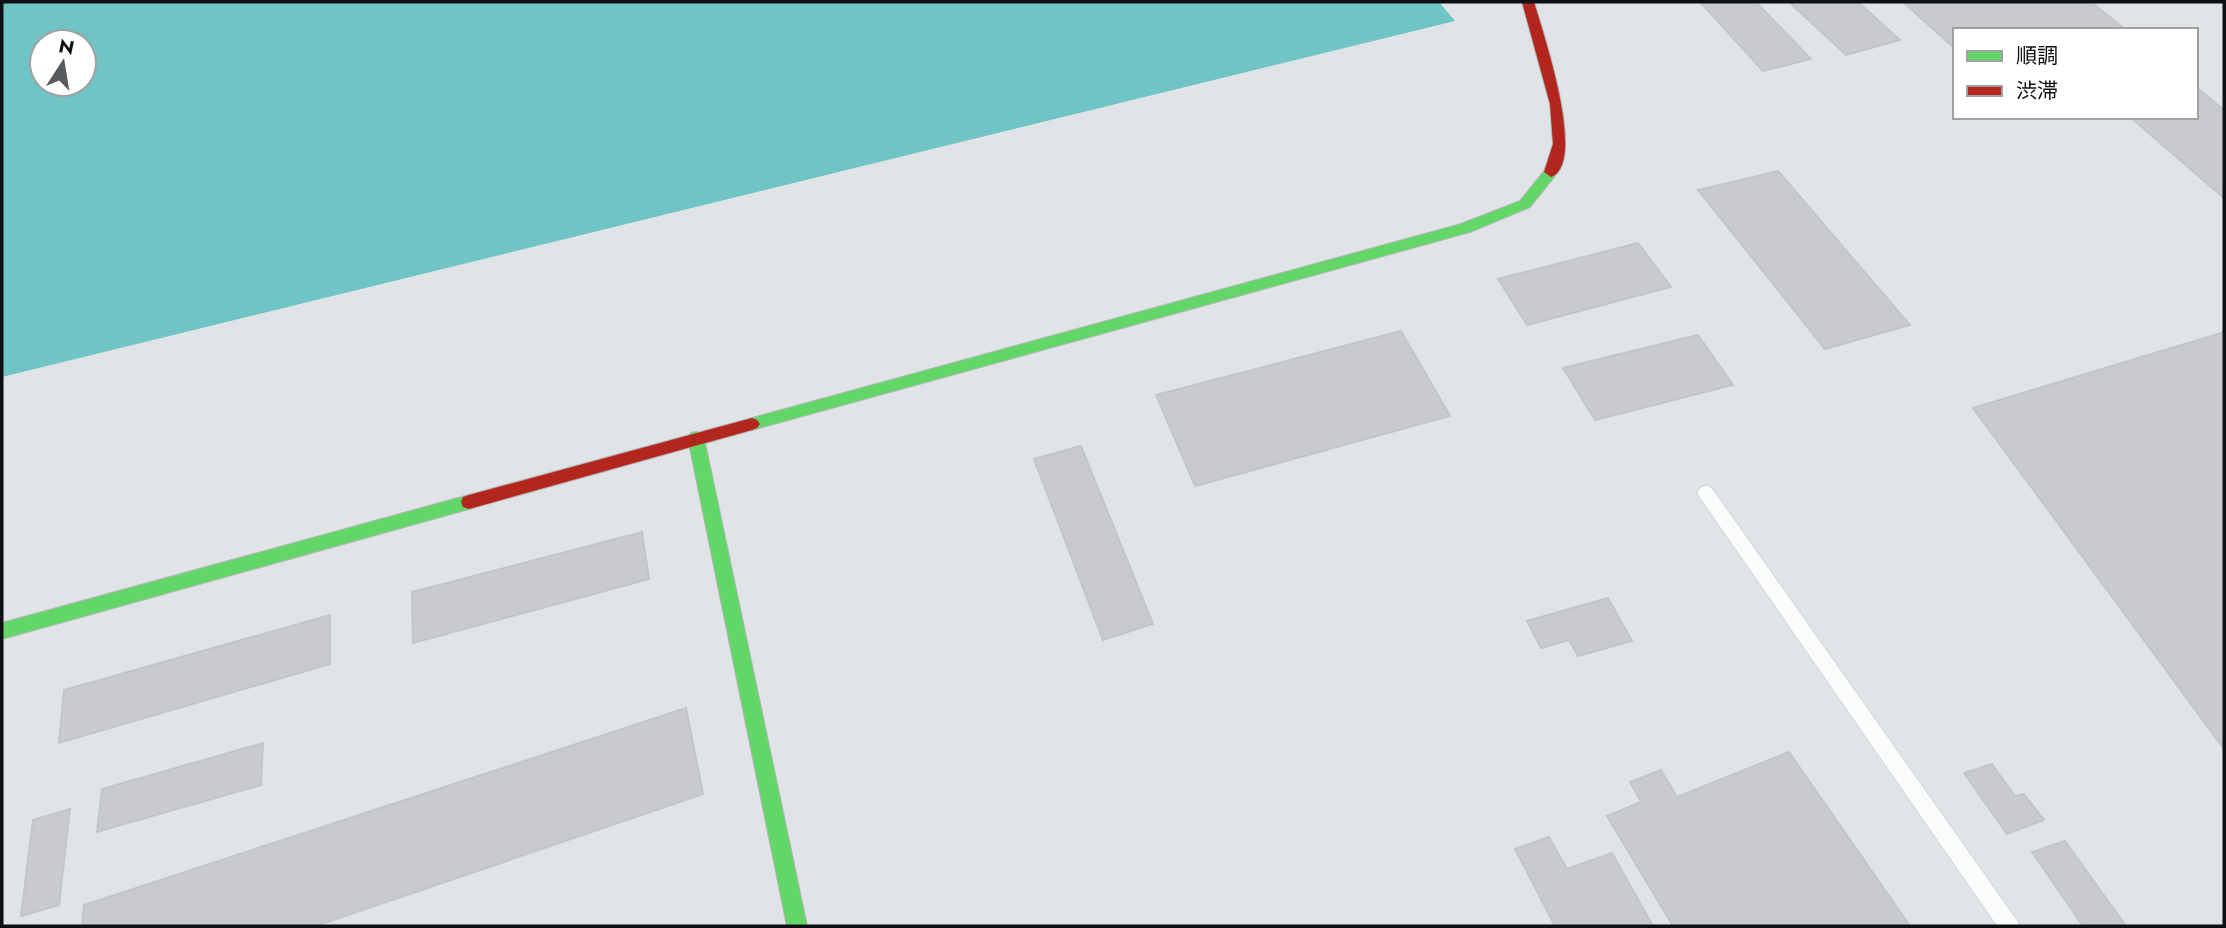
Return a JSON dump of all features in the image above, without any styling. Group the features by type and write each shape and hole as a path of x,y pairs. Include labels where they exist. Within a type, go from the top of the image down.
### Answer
{"street":[{"path":"2,631 1465,228 1525,204 1550,174 1560,145 1556,104 1528,2"},
{"path":"696,438 797,926"}],"lane":[{"path":"1706,493 2010,926"}],"water":[{"path":"2,2 1439,2 1455,21 2,377"}],"building":[{"path":"1700,2 1756,2 1811,59 1763,71"},
{"path":"1789,2 1858,2 1900,40 1846,55"},
{"path":"1903,2 2091,2 2124,28 1953,28 1952,46"},
{"path":"2198,89 2224,110 2224,198 2132,119 2198,119"},
{"path":"1778,171 1910,325 1825,349 1698,190"},
{"path":"1638,243 1671,287 1527,325 1498,279"},
{"path":"1401,331 1450,416 1195,486 1156,395"},
{"path":"2224,332 2224,749 1973,408"},
{"path":"1698,335 1733,385 1595,420 1563,368"},
{"path":"1081,446 1153,624 1103,640 1034,459"},
{"path":"642,532 649,579 413,643 412,592"},
{"path":"1608,598 1632,641 1578,656 1569,640 1541,648 1527,621"},
{"path":"330,615 330,664 59,743 64,690"},
{"path":"686,708 703,794 316,926 82,926 84,905"},
{"path":"263,743 261,785 97,832 102,789"},
{"path":"1789,752 1910,926 1673,926 1607,816 1641,802 1630,782 1661,770 1677,797"},
{"path":"1992,764 2015,796 2024,794 2044,820 2007,834 1964,773"},
{"path":"70,809 59,905 21,916 33,820"},
{"path":"1549,837 1567,869 1612,853 1653,926 1555,926 1515,849"},
{"path":"2065,841 2126,926 2083,926 2032,852"}],"traffic: fast":[{"path":"752,424 1465,228 1525,204 1551,172"},
{"path":"696,438 797,926"},
{"path":"2,631 469,502"}],"traffic: jam":[{"path":"1528,2 1556,104 1560,144 1551,172"},
{"path":"469,502 752,424"}]}
